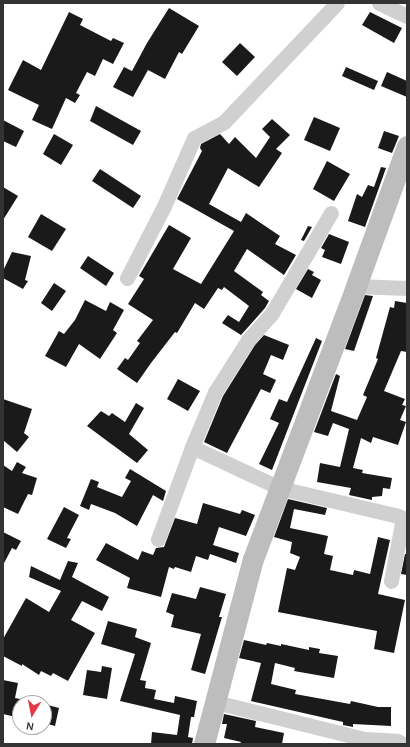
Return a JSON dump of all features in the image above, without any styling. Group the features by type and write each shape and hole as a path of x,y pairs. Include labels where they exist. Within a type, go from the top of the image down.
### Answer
{"main road":[{"path":"204,744 253,559 407,146"}],"street":[{"path":"127,278 164,206 194,138 224,122 337,3"},
{"path":"379,3 407,16"},
{"path":"158,539 192,446 215,392 248,340 272,313 331,213"},
{"path":"356,286 407,288"},
{"path":"192,446 280,488 402,518 404,531 391,582"},
{"path":"216,702 364,739 397,741 403,744"}],"building":[{"path":"169,8 199,26 182,54 179,52 165,79 148,70 133,97 113,87 124,67 132,71 147,43"},
{"path":"69,12 83,19 80,25 111,41 113,38 124,43 113,64 103,59 95,76 87,72 76,93 80,95 75,103 66,98 52,129 32,120 39,105 8,90 23,60 41,70"},
{"path":"370,12 402,28 394,43 362,25"},
{"path":"240,43 255,57 237,76 222,62"},
{"path":"346,67 378,81 374,90 342,76"},
{"path":"387,72 407,81 407,97 381,86"},
{"path":"96,106 141,131 133,145 90,121"},
{"path":"314,117 340,128 330,151 304,140"},
{"path":"272,119 290,135 276,149 282,153 259,187 228,168 209,204 241,222 246,213 280,236 275,244 296,255 284,275 247,249 234,271 263,292 261,295 269,301 265,308 241,335 222,323 228,315 239,322 249,306 224,287 222,290 218,288 204,309 195,303 177,333 175,332 137,383 117,369 125,358 128,360 140,343 137,341 153,320 128,304 144,279 139,276 169,225 191,238 173,269 201,284 234,231 177,199 202,151 200,148 201,144 220,134 229,144 235,137 256,158 270,137 262,129"},
{"path":"3,120 24,131 16,147 3,141"},
{"path":"384,131 399,136 392,153 378,148"},
{"path":"54,134 73,145 61,165 43,154"},
{"path":"327,161 350,174 334,201 313,189"},
{"path":"381,167 386,168 365,227 348,221 357,194 362,197 368,185 374,187"},
{"path":"100,169 141,196 133,208 92,181"},
{"path":"3,187 18,196 3,220"},
{"path":"41,214 66,229 52,251 28,237"},
{"path":"308,226 312,227 304,241 301,240"},
{"path":"329,234 349,242 341,264 322,257 325,250 321,248"},
{"path":"12,252 31,256 25,280 28,281 23,289 3,278 3,271"},
{"path":"88,256 114,273 106,286 80,268"},
{"path":"308,269 314,272 312,275 321,280 312,298 296,289"},
{"path":"54,283 66,291 52,311 41,303"},
{"path":"365,295 373,296 354,351 345,349"},
{"path":"85,300 106,311 110,302 124,310 113,330 117,333 100,359 79,344 66,367 45,356 59,331 64,334 75,320"},
{"path":"395,301 407,303 407,352 401,351 384,391 405,399 402,405 406,406 400,420 406,422 398,445 373,437 371,443 361,438 353,468 363,470 362,473 392,478 390,489 383,488 382,496 372,497 372,500 349,495 351,488 317,482 320,463 340,467 349,429 333,423 328,436 314,432 336,374 340,376 331,411 357,420 367,397 363,395 378,359 376,358 390,307 394,308"},
{"path":"264,335 289,345 283,360 271,355 263,374 276,380 270,393 261,389 227,453 204,442 223,396 255,345"},
{"path":"316,338 322,341 272,470 259,464 279,423 270,419 279,399 287,402"},
{"path":"178,379 200,391 188,411 167,399"},
{"path":"3,399 32,409 24,433 29,437 17,452 3,440"},
{"path":"136,403 144,408 129,434 148,450 137,463 87,426 101,411 109,416 112,413 125,422"},
{"path":"17,462 26,467 22,473 37,478 32,495 28,494 18,514 3,507 3,465 12,471"},
{"path":"130,469 166,491 163,501 153,495 137,526 115,513 91,504 89,510 80,506 91,479 99,482 97,487 122,497 131,481 125,478"},
{"path":"288,499 327,508 325,515 294,509 290,528 328,536 324,554 333,556 330,570 353,575 354,570 370,574 378,537 390,540 378,594 405,600 394,653 374,649 377,631 278,612 287,568 295,570 300,557 290,553 292,542 274,537"},
{"path":"203,503 240,514 242,510 255,515 246,536 219,527 213,545 239,553 236,563 210,554 208,560 196,556 191,572 175,567 174,569 169,567 161,597 127,588 130,578 96,560 106,543 138,560 142,551 153,555 156,548 164,547 175,518 197,524"},
{"path":"64,507 79,515 67,538 71,539 66,548 47,539"},
{"path":"3,532 21,541 16,550 12,548 3,565"},
{"path":"405,554 407,554 407,575 401,574"},
{"path":"68,561 78,563 72,577 109,597 102,611 82,601 71,620 95,633 68,681 53,673 51,676 41,671 39,675 22,664 22,666 3,656 3,639 26,598 49,612 61,591 29,577 31,566 60,580"},
{"path":"200,587 226,594 219,617 222,617 205,674 191,670 201,634 171,627 174,615 166,612 172,593 196,599"},
{"path":"108,621 137,629 135,637 151,643 140,680 146,681 145,688 156,690 154,699 174,703 175,696 197,701 194,717 191,717 188,737 193,738 192,744 151,744 152,732 177,735 180,715 120,701 135,654 101,644"},
{"path":"244,640 266,645 267,643 281,646 281,644 309,650 309,647 320,649 319,653 338,656 334,678 294,671 295,668 275,663 271,684 296,690 295,694 350,704 351,701 378,707 391,707 391,726 353,724 353,727 343,725 343,722 251,701 261,663 239,658"},
{"path":"102,666 112,668 107,699 83,695 87,670 101,672"},
{"path":"3,680 18,683 16,695 12,695 12,716 3,714"},
{"path":"52,706 59,708 55,726 52,725"},
{"path":"224,714 256,721 255,727 284,733 282,744 240,744 241,742 224,738 227,724 222,724"}]}
